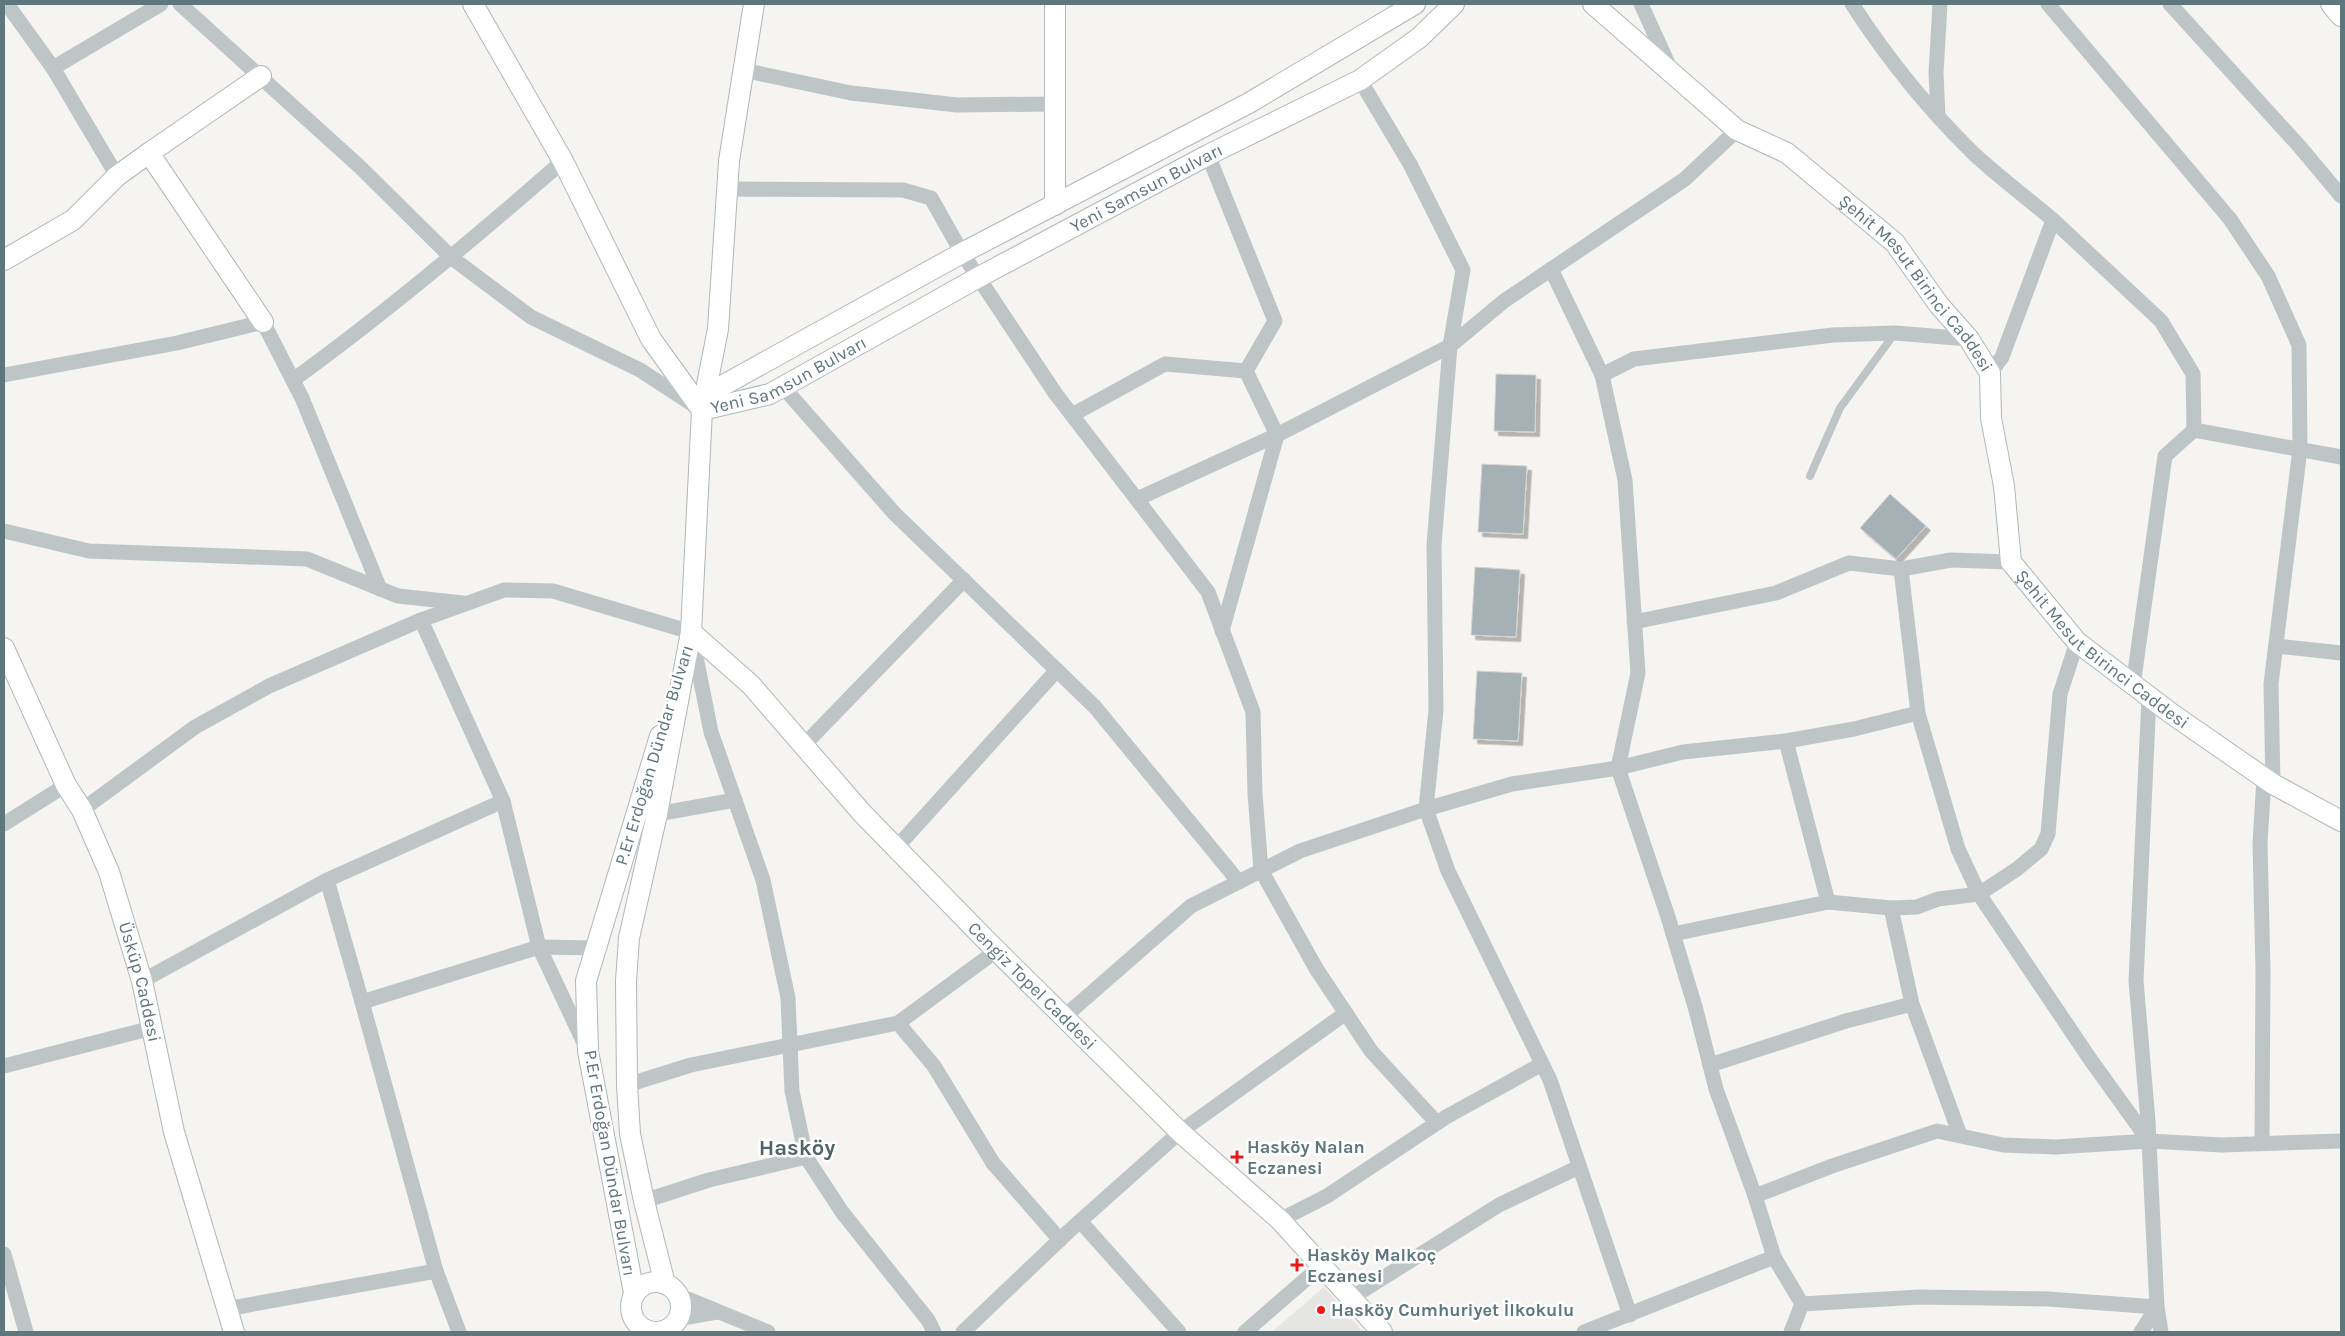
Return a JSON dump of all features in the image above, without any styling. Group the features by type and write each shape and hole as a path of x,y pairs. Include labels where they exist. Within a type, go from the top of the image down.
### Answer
{"main road":[{"path":"475,4 563,162 651,339 702,410"},
{"path":"691,632 702,410 718,328 729,161 754,4"},
{"path":"1055,4 1055,206"},
{"name":"Yeni Samsun Bulvarı","path":"702,410 720,388 962,253 1249,103 1415,4"},
{"name":"Yeni Samsun Bulvarı","path":"702,410 770,394 979,277 1208,154 1360,80 1419,38 1454,4"},
{"name":"Şehit Mesut Birinci Caddesi","path":"1593,4 1672,71 1737,130 1787,153 1895,243 1939,305 1969,339 1990,373 1991,418 2004,486 2011,562 2077,642 2141,692 2269,781 2341,821"},
{"path":"2331,4 2341,16"},
{"path":"4,260 73,220 117,176 261,76"},
{"path":"149,153 263,322"},
{"name":"Cengiz Topel Caddesi","path":"691,632 751,685 896,848 996,950 1180,1132 1280,1220 1382,1332"},
{"name":"P.Er Erdoğan Dündar Bulvarı","path":"672,1289 644,1201 630,1134 626,1084 626,981 629,938 657,814 691,632"},
{"name":"P.Er Erdoğan Dündar Bulvarı","path":"634,1293 588,1051 586,981 691,632"},
{"name":"Üsküp Caddesi","path":"4,648 66,785 82,810 109,872 142,981 174,1132 234,1332"},
{"path":"648,1283 672,1289 680,1303 681,1326 666,1330 640,1329 630,1309 634,1293 648,1283"}],"street":[{"path":"7,4 53,68 117,176"},
{"path":"53,68 160,4"},
{"path":"180,4 360,167 452,258 532,317 640,370 702,410"},
{"path":"1641,4 1672,71"},
{"path":"1852,4 1909,84 1938,116 1975,155 2053,220 2161,321 2193,374 2194,430 2165,456 2141,692 2136,981 2149,1141 2157,1307 2161,1332"},
{"path":"1938,116 1936,73 1940,4"},
{"path":"2048,4 2230,220 2268,276 2299,345 2300,449 2271,684 2269,781 2260,843 2262,1144"},
{"path":"2170,4 2300,147 2341,196"},
{"path":"743,70 851,93 957,104 1054,104"},
{"path":"1360,80 1410,164 1463,270 1450,346 1434,545 1436,710 1426,809 1448,871 1550,1080 1630,1315"},
{"path":"1137,499 1277,436 1450,346 1504,301 1685,179 1737,130"},
{"path":"1208,154 1275,321 1246,371"},
{"path":"293,380 346,342 452,258 563,162"},
{"path":"728,189 903,190 930,198 962,253 1072,415 1208,592 1253,712 1255,794 1261,870 1317,970 1371,1051 1436,1123"},
{"path":"1990,373 2002,358 2053,220"},
{"path":"1551,269 1602,375 1625,480 1638,673 1618,768 1673,934 1716,1089 1755,1196 1774,1257 1802,1304"},
{"path":"4,375 177,343 263,322 293,380 380,589"},
{"path":"1602,375 1634,359 1833,335 1895,333 1969,339"},
{"path":"1072,415 1165,364 1246,371"},
{"path":"1222,631 1277,436 1246,371"},
{"path":"783,387 894,513 1095,707 1238,882"},
{"path":"2194,430 2341,457"},
{"path":"4,531 89,550 307,559 398,596 467,603"},
{"path":"1634,622 1776,593 1849,562 1901,569 1951,560 2011,562"},
{"path":"1901,569 1918,713 1958,849 1979,894 2090,1059 2149,1141"},
{"path":"804,746 964,580"},
{"path":"82,810 195,727 260,690 421,620 504,590 553,591 691,632 711,732 763,880 788,998 792,1091 806,1157 842,1212 928,1320 934,1332"},
{"path":"421,620 503,801 539,947 588,1051"},
{"path":"1673,934 1828,902 1891,908 1917,907 1938,900 1979,894 2017,869 2041,849 2048,834 2060,694 2077,642"},
{"path":"2276,646 2341,653"},
{"path":"896,848 1057,670"},
{"path":"1064,1016 1191,906 1300,851 1426,809 1512,784 1618,768 1683,752 1786,741 1854,729 1918,713"},
{"path":"1786,741 1828,902"},
{"path":"4,824 66,785"},
{"path":"657,814 735,800"},
{"path":"142,981 327,880 503,801"},
{"path":"327,880 436,1271 459,1332"},
{"path":"1891,908 1912,1004 1960,1135"},
{"path":"362,1002 539,947 596,948"},
{"path":"626,1084 691,1065 898,1024 996,950"},
{"path":"1710,1065 1846,1021 1912,1004"},
{"path":"963,1332 1080,1221 1180,1132 1346,1013"},
{"path":"898,1024 934,1066 993,1163 1060,1240"},
{"path":"4,1066 152,1028"},
{"path":"1280,1220 1327,1196 1436,1123 1542,1064"},
{"path":"1755,1196 1832,1166 1937,1131 2003,1145 2056,1147 2149,1141 2222,1145 2341,1141"},
{"path":"644,1201 709,1180 806,1157"},
{"path":"1351,1298 1499,1205 1579,1167"},
{"path":"1080,1221 1179,1332"},
{"path":"4,1254 26,1332"},
{"path":"1584,1332 1630,1315 1719,1277 1774,1257"},
{"path":"1245,1332 1322,1266"},
{"path":"226,1309 436,1271"},
{"path":"672,1289 717,1312 768,1332"},
{"path":"1802,1304 1919,1297 2048,1299 2157,1307"},
{"path":"1791,1332 1802,1304"},
{"path":"2141,1332 2157,1307"},
{"path":"681,1326 717,1312"}],"lane":[{"path":"1810,476 1840,408 1895,333"}],"shaded area":[{"name":"Hasköy Cumhuriyet İlkokulu","path":"1324,1287 1363,1332 1272,1332"}],"building":[{"path":"1496,374 1536,375 1535,432 1494,431"},
{"path":"1482,464 1527,466 1523,534 1478,532"},
{"path":"1890,494 1926,526 1896,559 1860,528"},
{"path":"1475,567 1520,570 1516,637 1471,635"},
{"path":"1477,671 1522,673 1518,741 1473,739"}],"place":[{"name":"Hasköy Nalan Eczanesi","path":"1237,1157"},
{"name":"Hasköy Malkoç Eczanesi","path":"1297,1265"},
{"name":"Hasköy Cumhuriyet İlkokulu","path":"1321,1310"}],"district":[{"name":"Hasköy","path":"797,1147"}]}
